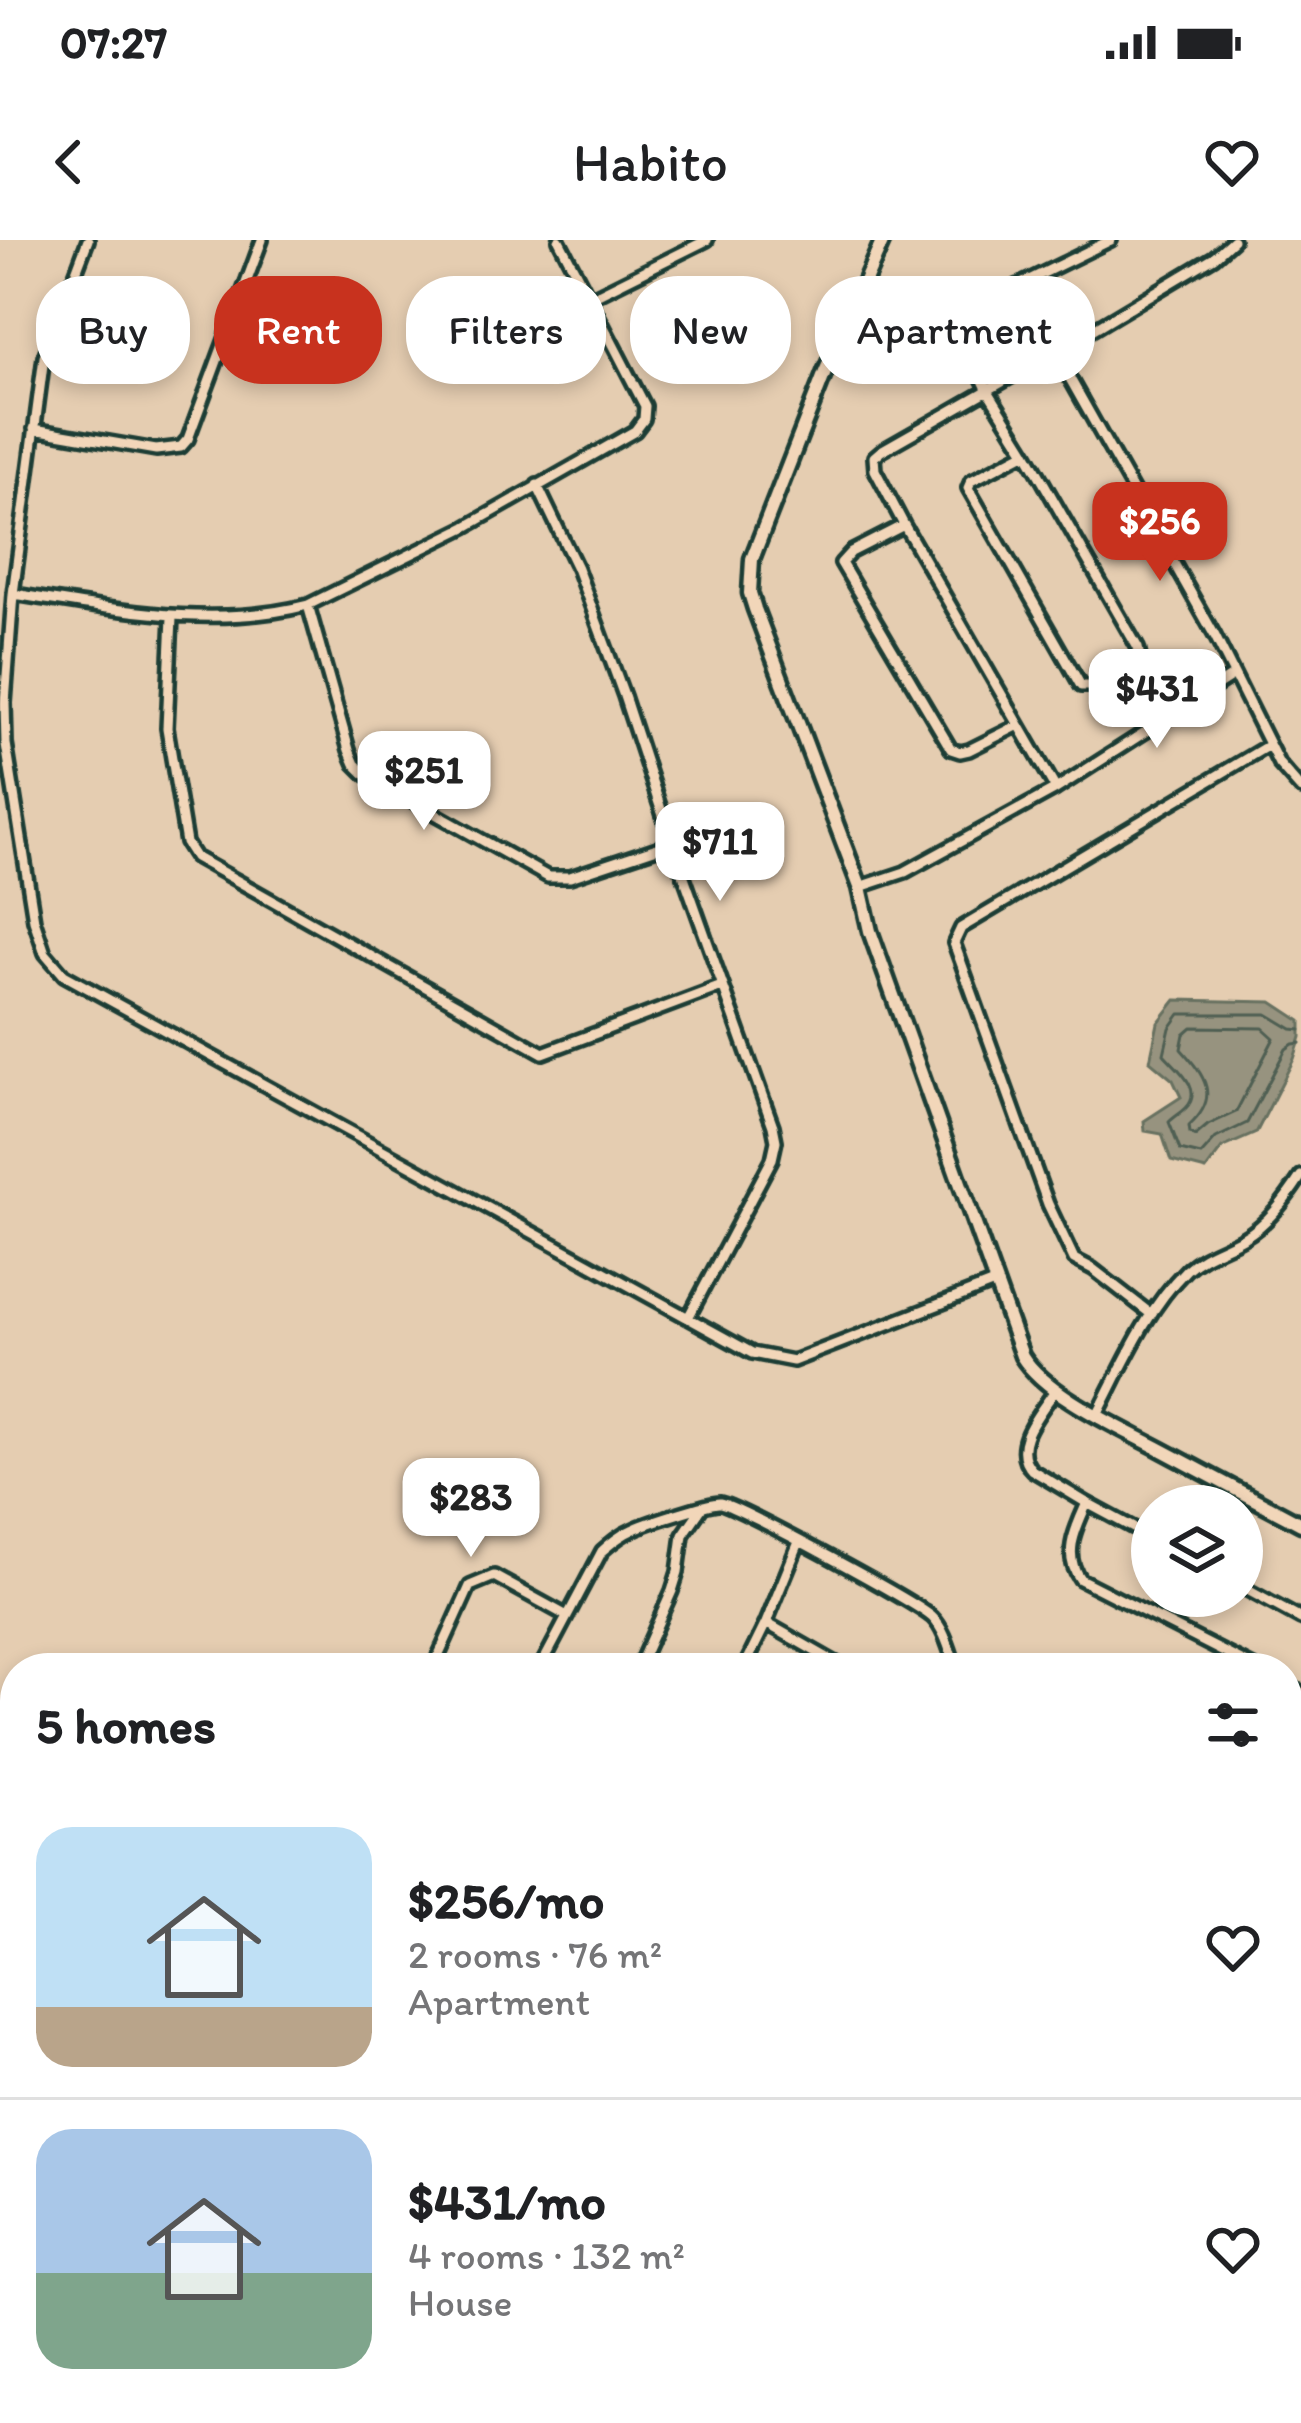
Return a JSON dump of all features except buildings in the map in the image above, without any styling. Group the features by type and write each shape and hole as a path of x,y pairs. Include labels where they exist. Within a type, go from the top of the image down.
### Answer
{"street":[{"path":"88,240 50,338 13,594 4,703 6,744 34,920 45,953 64,975 752,1353 793,1361 994,1283"},
{"path":"34,428 156,450 181,447 188,439 262,240"},
{"path":"559,240 578,276"},
{"path":"606,290 707,240"},
{"path":"883,240 817,392 750,569 754,609 860,887 870,931 1022,1356 1031,1370 1097,1415 1301,1524"},
{"path":"1026,452 971,481 968,488 1081,686 1095,686 1135,666 1138,648 1026,452 988,391 959,331 962,314 1111,240"},
{"path":"1095,328 1214,257 1233,240"},
{"path":"13,594 172,617 280,613 308,605 466,527 635,430 644,419 645,406 606,329"},
{"path":"1000,384 881,451 874,457 875,470 1056,789"},
{"path":"1072,384 1215,636 1279,764 1301,790"},
{"path":"537,485 577,568 624,696 776,1141 772,1159 688,1318"},
{"path":"904,524 851,552 841,563 951,748 969,750 1019,724"},
{"path":"308,605 349,750 366,775 548,877 570,877 672,843"},
{"path":"172,617 166,728 186,843 195,857 544,1052 722,986"},
{"path":"860,887 905,872 1056,789 1234,675"},
{"path":"1150,1314 1074,1259 1065,1246 954,943 961,928 1269,746"},
{"path":"1097,1415 1150,1314 1186,1270 1210,1252 1245,1237 1271,1216 1301,1176"},
{"path":"1056,1389 1023,1443 1025,1464 1131,1527"},
{"path":"548,1653 602,1552 613,1541 630,1530 717,1503 910,1602 934,1618 951,1653"},
{"path":"1087,1503 1072,1536 1072,1565 1080,1579 1226,1653"},
{"path":"645,1653 672,1591 682,1535 701,1509"},
{"path":"751,1653 799,1543"},
{"path":"440,1653 476,1581 494,1576 567,1616"},
{"path":"1263,1598 1301,1619"},
{"path":"766,1623 819,1653"}],"water":[{"path":"1176,1000 1272,1002 1301,1021 1294,1059 1256,1133 1222,1148 1206,1170 1171,1161 1162,1134 1145,1131 1144,1121 1181,1097 1173,1080 1150,1061 1158,1023"}]}
